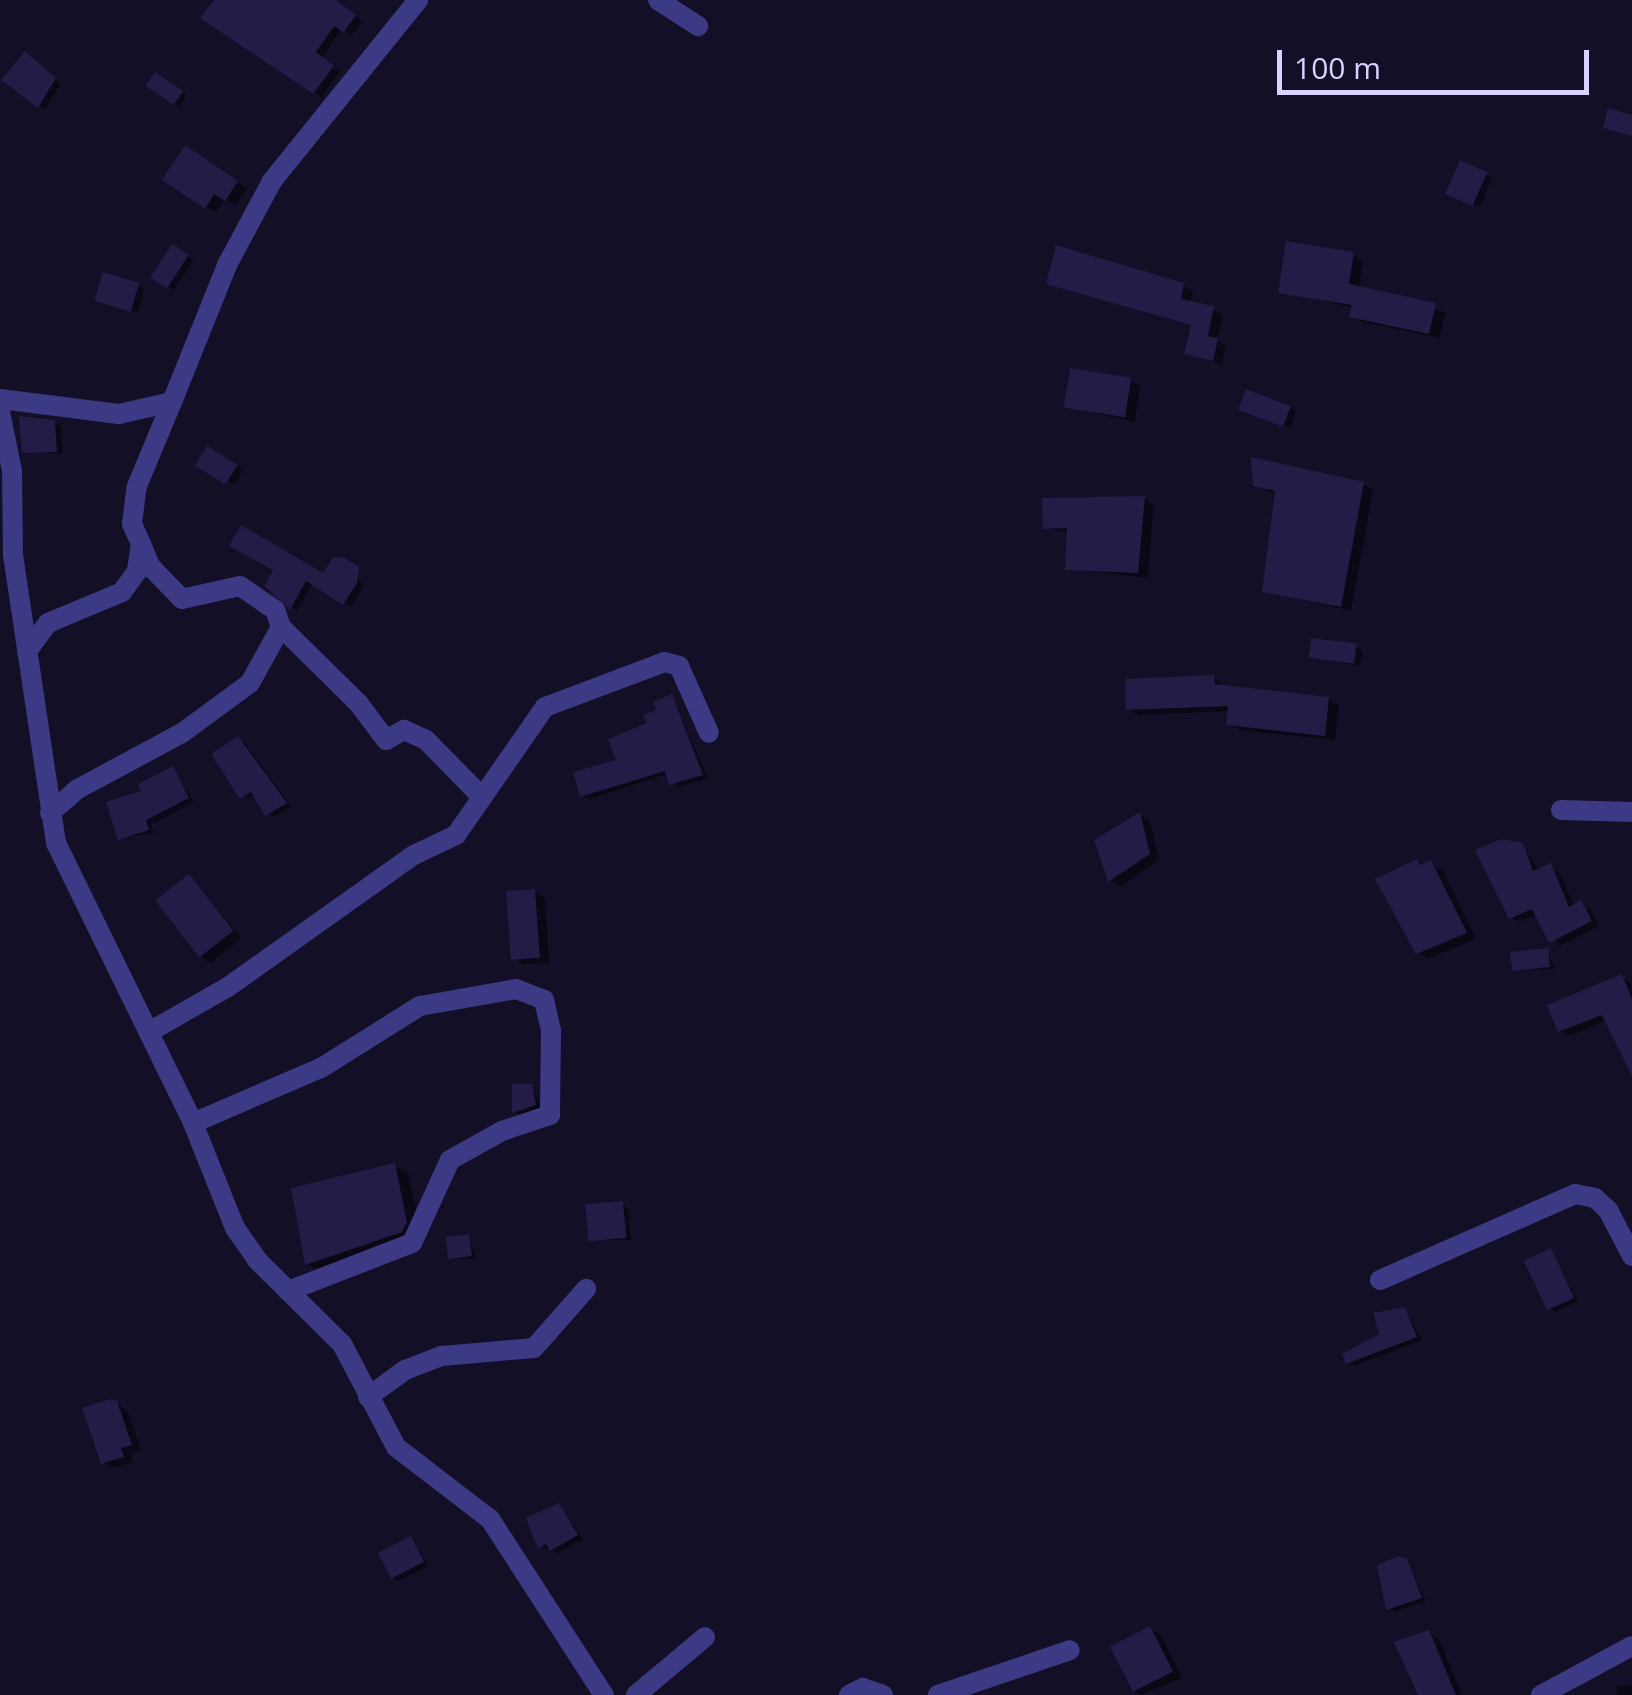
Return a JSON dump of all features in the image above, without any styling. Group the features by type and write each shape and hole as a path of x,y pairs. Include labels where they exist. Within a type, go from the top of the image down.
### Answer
{"street":[{"path":"418,0 272,181 227,265 137,486 132,524 150,566 182,599 240,586 275,610 281,627 360,704 386,740 404,730 426,740 481,796"},
{"path":"658,0 698,26"},
{"path":"0,399 119,414 153,411 172,402"},
{"path":"0,412 12,471 13,555 50,813 76,888 193,1122 235,1228 288,1291 342,1344 396,1447 490,1519 604,1695"},
{"path":"27,651 48,623 122,592 138,571 141,544"},
{"path":"50,813 76,790 182,734 250,682 281,627"},
{"path":"149,1032 228,987 414,855 456,835 545,708 648,663 679,666 709,733"},
{"path":"1561,810 1632,812"},
{"path":"193,1122 322,1068 420,1006 516,989 544,1000 552,1030 550,1115 502,1131 450,1160 412,1243 288,1291"},
{"path":"1380,1280 1575,1194 1595,1198 1608,1210 1632,1256"},
{"path":"368,1397 405,1370 442,1356 534,1348 586,1289"},
{"path":"636,1695 705,1637"},
{"path":"1540,1695 1632,1646"},
{"path":"938,1695 1070,1650"},
{"path":"850,1695 863,1688 883,1695"}],"building":[{"path":"214,0 336,0 356,15 344,32 334,26 316,52 334,66 313,94 200,18"},
{"path":"25,51 56,78 38,108 1,80"},
{"path":"155,72 183,91 174,105 145,86"},
{"path":"1608,108 1632,115 1632,136 1603,128"},
{"path":"185,145 238,181 225,201 214,194 205,209 162,180"},
{"path":"1460,160 1487,172 1472,206 1445,194"},
{"path":"1286,241 1354,252 1349,284 1436,303 1429,334 1349,317 1352,305 1278,293"},
{"path":"172,244 189,255 167,288 150,278"},
{"path":"1056,245 1184,283 1181,299 1214,306 1208,336 1218,338 1213,361 1184,354 1191,325 1046,284"},
{"path":"103,272 139,283 131,312 94,301"},
{"path":"1070,368 1131,378 1125,417 1064,408"},
{"path":"1246,389 1291,406 1283,427 1238,410"},
{"path":"19,416 55,420 57,452 22,453"},
{"path":"207,446 238,465 225,485 195,466"},
{"path":"1251,457 1364,482 1341,607 1262,592 1275,491 1253,486"},
{"path":"1145,496 1138,573 1065,570 1067,528 1043,529 1042,498"},
{"path":"241,525 323,573 333,557 345,558 359,567 357,583 343,605 306,581 290,610 264,586 273,570 229,546"},
{"path":"1311,638 1357,644 1354,663 1309,658"},
{"path":"1214,675 1215,684 1329,697 1325,736 1226,725 1228,706 1126,710 1125,679"},
{"path":"672,694 703,775 669,785 665,771 580,797 573,772 616,760 608,739 647,723 643,715 656,710 653,702"},
{"path":"238,736 287,803 265,816 251,792 240,799 211,754"},
{"path":"173,766 189,798 146,820 149,830 118,840 106,802 141,791 138,784"},
{"path":"1140,812 1150,854 1108,882 1094,840"},
{"path":"1501,839 1523,843 1533,871 1551,863 1569,907 1581,900 1592,921 1549,943 1532,909 1509,919 1475,850"},
{"path":"1417,859 1420,865 1431,860 1467,933 1416,954 1375,879"},
{"path":"189,874 233,931 199,957 155,900"},
{"path":"535,889 540,958 511,960 506,891"},
{"path":"1548,948 1550,967 1512,971 1510,952"},
{"path":"1622,974 1632,999 1632,1076 1602,1015 1558,1032 1547,1005"},
{"path":"512,1084 532,1084 536,1105 512,1113"},
{"path":"395,1163 407,1222 402,1232 305,1265 291,1188"},
{"path":"623,1201 626,1238 588,1241 585,1204"},
{"path":"469,1234 472,1256 448,1259 445,1237"},
{"path":"1551,1248 1574,1298 1547,1311 1524,1261"},
{"path":"1405,1307 1417,1337 1346,1364 1342,1354 1379,1334 1373,1313"},
{"path":"110,1399 117,1401 132,1445 121,1448 124,1457 101,1464 82,1408"},
{"path":"559,1503 578,1535 550,1551 546,1544 538,1549 526,1518"},
{"path":"411,1536 424,1562 391,1579 378,1553"},
{"path":"1398,1556 1407,1559 1422,1598 1386,1610 1377,1565"},
{"path":"1150,1626 1173,1671 1133,1692 1110,1646"},
{"path":"1429,1630 1456,1695 1418,1695 1394,1642"}]}
